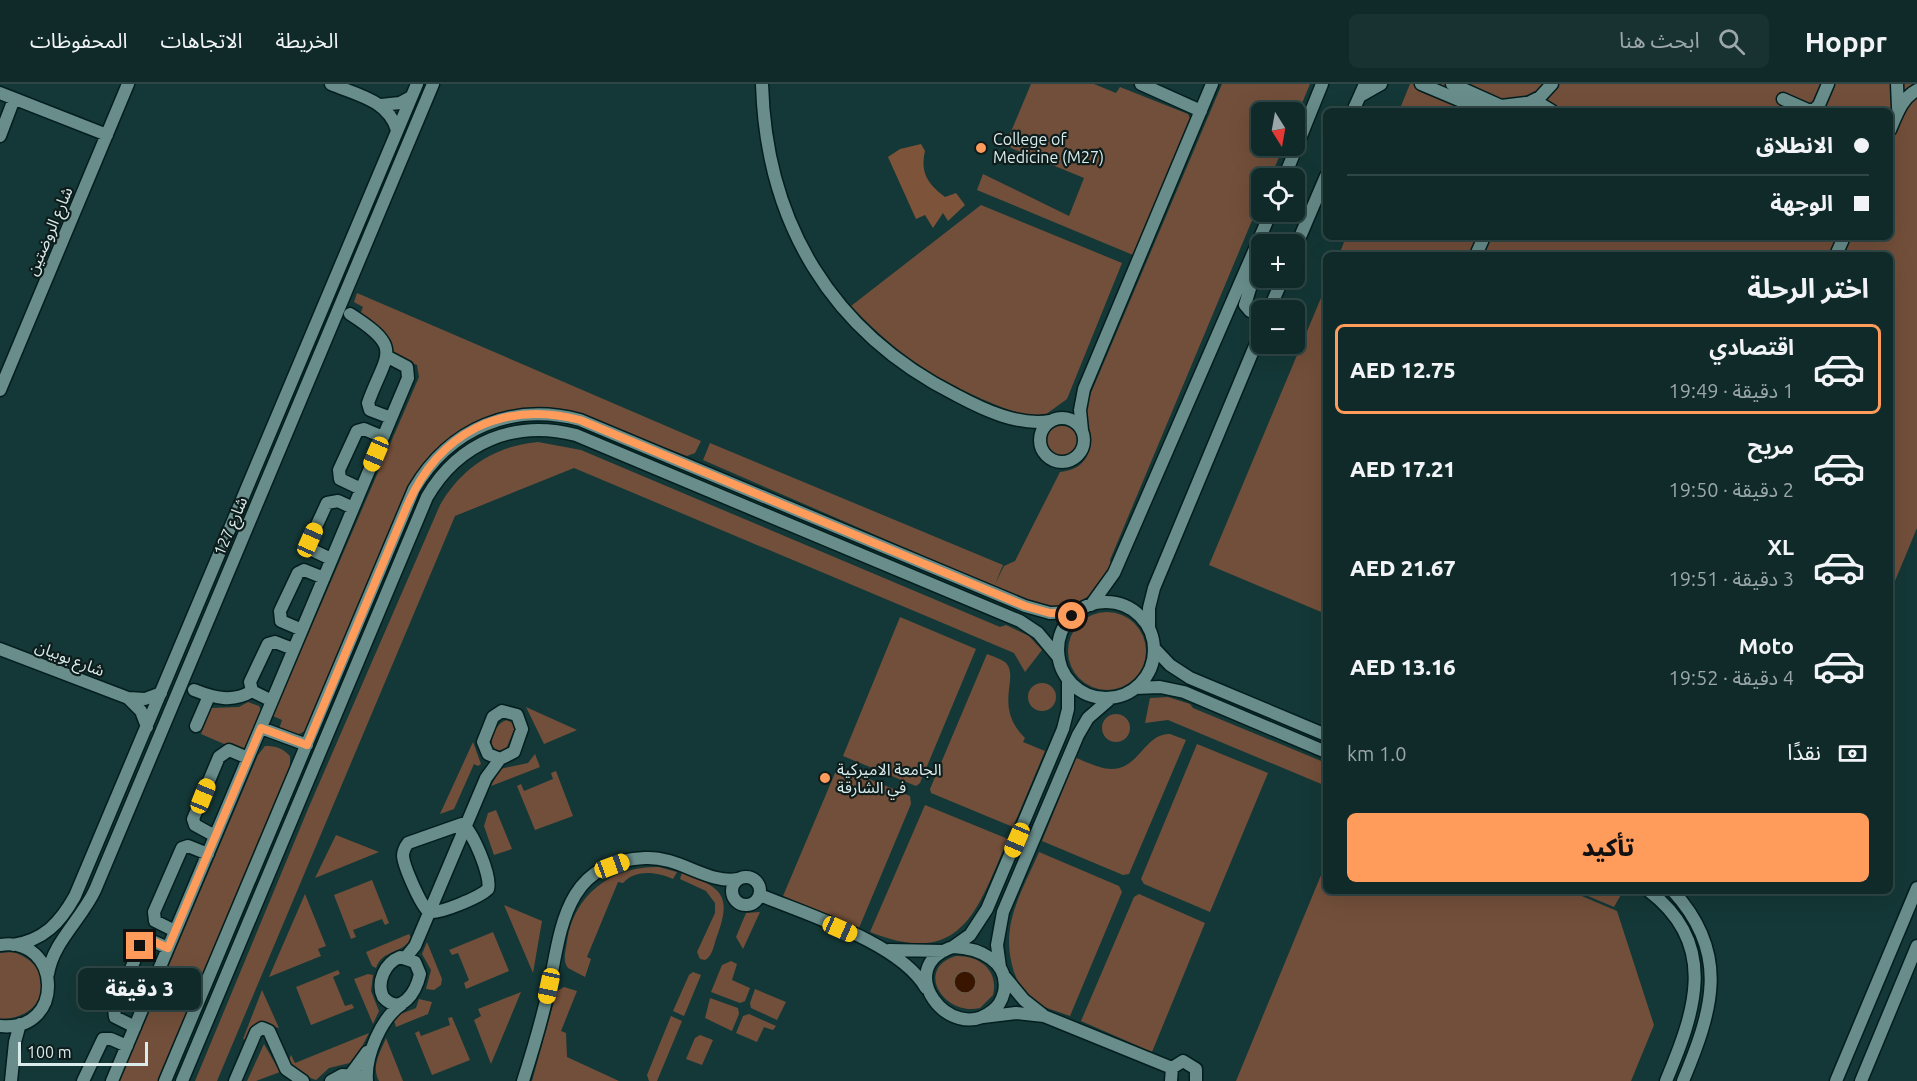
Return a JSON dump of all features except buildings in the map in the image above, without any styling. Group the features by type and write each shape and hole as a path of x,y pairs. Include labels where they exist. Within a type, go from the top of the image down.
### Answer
{"street":[{"name":"شارع الروضتين","path":"0,390 3,372 128,84"},
{"path":"331,84 381,105 390,113 397,130"},
{"name":"شارع 127","path":"6,945 26,942 50,931 68,909 81,884 417,84"},
{"name":"شارع 127","path":"20,1024 33,1018 45,1003 48,994 48,974 54,951 81,917 95,890 433,84"},
{"path":"762,84 766,135 776,185 794,234 819,278 866,333 903,364 944,389 1010,418 1030,422 1071,420 1082,430"},
{"path":"1141,84 1201,111"},
{"path":"1153,84 1165,95"},
{"path":"1084,389 1071,406 1043,428 1040,437 1041,447 1044,454 1056,462 1071,461 1082,452 1084,444 1080,410 1084,389 1212,84"},
{"path":"1288,168 1322,84"},
{"path":"1354,108 1362,90 1381,84"},
{"path":"1421,84 1478,108"},
{"path":"1452,84 1501,106 1528,103 1542,104 1548,108"},
{"path":"1520,108 1540,97 1553,84"},
{"path":"1553,84 1551,93 1553,108"},
{"path":"1816,108 1828,84"},
{"path":"1898,84 1910,90 1917,89"},
{"path":"1896,115 1898,84"},
{"path":"1893,122 1909,94 1917,89"},
{"path":"0,93 106,135"},
{"path":"381,105 400,103 411,97"},
{"path":"0,136 14,99"},
{"path":"1783,99 1803,108"},
{"path":"1301,234 1323,183"},
{"path":"1091,605 1114,573 1267,222"},
{"path":"1246,274 1251,285 1245,305 1251,311"},
{"path":"350,314 376,332 387,346 388,357 368,403 370,410 391,418"},
{"path":"1135,688 1150,670 1154,648 1149,629 1149,608 1154,588 1252,354"},
{"path":"112,1081 391,418 409,370 404,364 388,357"},
{"path":"165,1081 414,489 434,460 461,436 476,427 528,413 563,415 580,420 1025,606 1050,613 1077,612 1091,605 1106,602 1124,606 1137,614 1149,629"},
{"path":"1010,418 1027,431 1041,447"},
{"path":"361,489 340,479 339,470 357,431 364,429 383,437"},
{"path":"182,1081 427,497 445,471 469,450 497,436 521,430 545,429 591,441 1020,621 1038,633 1059,658 1068,680 1068,709 1063,729 987,909 970,934 932,961 928,968 926,984 928,992"},
{"path":"332,559 312,550 310,540 327,503 338,501 353,508"},
{"path":"302,630 281,621 280,611 298,573 308,571 324,578"},
{"path":"1059,658 1060,636 1077,612"},
{"path":"356,628 370,634"},
{"path":"252,691 250,682 268,645 275,642 293,650"},
{"path":"1154,648 1170,665 1190,678 1323,734"},
{"name":"شارع بوبيان","path":"0,649 128,698 145,699 162,693"},
{"path":"1068,680 1090,695 1111,698"},
{"path":"982,1017 998,1005 1003,996 1002,972 997,945 1003,912 1078,735 1088,718 1111,698 1135,688 1160,687 1184,692 1323,751"},
{"path":"194,690 209,696 239,698 252,691"},
{"path":"252,691 272,701"},
{"path":"196,726 209,696"},
{"path":"128,698 141,711 147,728"},
{"path":"411,959 486,778 501,759 514,752 522,732 521,720 513,712 502,711 493,717 484,738 483,747 488,754 501,759"},
{"path":"261,728 307,745"},
{"path":"1063,729 1078,735"},
{"path":"215,836 195,825 193,819 219,757 229,750 248,758"},
{"path":"486,778 488,754"},
{"path":"455,825 465,826 488,875 488,888 482,894 437,912 429,912 423,906 405,861 404,848 408,843 455,825"},
{"path":"175,931 155,921 154,912 182,848 188,846 208,854"},
{"path":"523,1081 544,1011 561,923 580,889 612,866 648,858 669,860 720,880 732,892 735,899 744,904 752,903 760,895"},
{"path":"257,863 262,871 271,871"},
{"path":"720,880 745,877 754,879 759,886 760,895"},
{"path":"732,892 738,879"},
{"path":"1836,1081 1917,888"},
{"path":"1652,894 1678,923 1693,960 1695,979 1691,1018 1666,1081"},
{"path":"1675,894 1697,925 1709,963 1711,983 1706,1023 1683,1081"},
{"path":"760,895 889,950 916,973 937,1004 951,1015 968,1019 1016,1013 1044,1016"},
{"path":"135,1026 113,1014 118,997 142,943 150,940 168,948"},
{"path":"6,945 28,950 40,960 48,974"},
{"path":"1861,1081 1917,946"},
{"path":"889,950 976,950 1002,972 1024,1000 1044,1016 1172,1075 1180,1062 1187,1062 1193,1065 1200,1078"},
{"path":"331,1081 351,1074 364,1059 381,1019 383,997 380,984 386,970 394,959 411,959"},
{"path":"351,1074 367,1081 369,1061 385,1021 410,997 419,979 420,970 411,959"},
{"path":"383,997 393,1004 402,1004"},
{"path":"0,1026 20,1024 15,1042 11,1081"},
{"path":"235,1081 256,1032 262,1028 269,1031 288,1073 303,1081"},
{"path":"83,1081 100,1041 111,1039 127,1046"}],"shaded area":[{"path":"1031,84 1094,84 1116,93 1120,87 1188,114 1192,123 1133,255 977,190 983,174 1069,216 1084,178 1011,148 1008,139"},
{"path":"1222,84 1310,84 1302,102 1251,102 1251,156 1280,156 1274,168 1251,168 1251,222 1110,560 1112,567 1097,588 1080,601 1060,607 1034,604 703,460 710,443 1003,565 995,584 1004,566 1015,561 1060,472 1073,469 1086,458 1091,439 1082,422 1088,400"},
{"path":"1410,84 1917,84 1917,528 1893,586 1893,252 1340,252 1345,240 1893,240 1893,108 1400,108"},
{"path":"921,144 925,151 925,172 930,183 945,197 956,193 965,205 948,221 943,213 933,228 925,215 916,219 888,157 900,149"},
{"path":"981,205 1122,263 1067,399 1045,415 1034,417 1019,414 949,383 909,358 851,306"},
{"path":"357,293 701,441 695,453 687,456 574,413 472,426 449,441 417,473 305,731 293,737 278,732 282,720 273,716 419,377 417,365 395,356 381,332 359,317 363,307 354,302"},
{"path":"1323,293 1323,613 1209,565 1297,354 1305,354 1305,336"},
{"path":"1062,426 1074,431 1079,443 1074,455 1062,460 1050,455 1045,443 1050,431"},
{"path":"538,442 581,450 1000,627 1006,625 1029,636 1042,650 1025,672 1014,653 574,468 455,516 217,1081 195,1081 308,809 440,505 469,469 481,461 508,448"},
{"path":"1107,612 1122,615 1134,624 1143,636 1146,651 1143,666 1134,678 1122,687 1107,690 1092,687 1080,678 1071,666 1068,651 1071,636 1080,624 1092,615"},
{"path":"900,617 976,649 920,783 916,786 843,756"},
{"path":"987,654 1005,662 1009,668 1010,714 1015,726 1025,738 1023,742 1045,751 1013,827 931,793 930,789"},
{"path":"1042,683 1052,687 1056,697 1052,707 1042,711 1032,707 1028,697 1032,687"},
{"path":"1168,697 1190,704 1193,708 1323,762 1323,785 1168,720 1145,723 1150,698"},
{"path":"248,702 259,706 262,712 245,749 238,750 201,734 211,708 239,707"},
{"path":"526,707 577,730 544,744"},
{"path":"1116,714 1126,718 1130,728 1126,738 1116,742 1106,738 1102,728 1106,718"},
{"path":"507,720 514,724 514,730 506,749 498,751 492,746 494,734 498,726"},
{"path":"1170,734 1186,740 1129,874 1123,875 1042,841 1076,758 1103,768 1121,767 1136,758 1154,739"},
{"path":"473,742 481,764 478,766 474,764 454,809 440,814"},
{"path":"1197,744 1268,773 1210,912 1144,884 1141,879"},
{"path":"265,746 279,748 287,753 290,756 290,767 159,1081 120,1081 258,755"},
{"path":"535,754 540,767 491,786 500,769 528,763"},
{"path":"838,766 910,796 911,804 859,928 783,896"},
{"path":"556,771 573,816 535,830 517,786 521,784 524,791 553,779 551,773"},
{"path":"925,805 1008,839 986,889 962,926 946,938 926,943 901,942 870,932"},
{"path":"496,810 512,849 494,855 484,826 488,813"},
{"path":"336,835 379,852 315,878"},
{"path":"1039,852 1119,886 1122,892 1070,1016 1040,1005 1028,996 1017,979 1010,955 1009,940 1014,910"},
{"path":"659,867 677,872 673,879 647,873 634,875 623,883 618,882 587,957 591,959 585,977 568,968 565,955 571,924 587,897 611,878 642,868"},
{"path":"1323,870 1323,894 1577,894 1617,911 1654,1025 1631,1081 1236,1081"},
{"path":"682,872 714,888 723,901 722,922 712,953 705,960 700,959 697,952 715,913 715,903 706,891 680,879"},
{"path":"372,880 389,923 385,925 382,919 353,930 356,937 351,939 334,895"},
{"path":"305,894 326,946 318,949 321,956 269,977"},
{"path":"1139,894 1205,923 1152,1052 1081,1021 1134,897"},
{"path":"1583,894 1621,894 1614,907"},
{"path":"504,905 542,921 533,973"},
{"path":"760,912 743,949 736,937 746,913"},
{"path":"493,932 509,971 466,989 464,983 469,980 458,953 452,955 449,950"},
{"path":"409,934 411,938 408,943 388,954 376,968 372,966 366,952"},
{"path":"427,942 442,979 441,985 434,990 426,989 431,970 422,954"},
{"path":"13,952 27,959 37,968 42,979 42,991 38,1001 29,1011 16,1017 0,1019 0,953"},
{"path":"956,956 973,958 986,966 990,972 994,986 993,995 980,1008 967,1009 955,1006 939,990 935,981 937,971 943,962"},
{"path":"731,961 737,964 732,980 750,988 745,1001 740,1003 711,992 722,965"},
{"path":"338,970 340,974 333,977 345,1006 352,1004 354,1008 311,1025 296,987"},
{"path":"965,971 973,974 976,982 973,990 965,993 957,990 954,982 957,974"},
{"path":"693,972 701,975 684,1016 673,1011 689,975"},
{"path":"368,974 373,975 371,991 379,1011 373,1024 354,979"},
{"path":"564,987 577,991 561,1031 566,1033 567,1057 619,1081 532,1081 557,991"},
{"path":"755,989 786,1002 777,1020 751,1008 750,1003"},
{"path":"262,990 279,1028 266,1024 249,1041 243,1039"},
{"path":"521,992 491,1064 474,1020 481,1016 478,1009"},
{"path":"710,998 738,1008 739,1014 732,1031 705,1018"},
{"path":"419,999 432,1002 428,1014 396,1027 393,1017 416,1008"},
{"path":"749,1014 776,1026 773,1030 764,1027 757,1042 736,1033 743,1016"},
{"path":"671,1016 682,1021 657,1081 649,1081 647,1075"},
{"path":"452,1017 470,1060 432,1075 415,1033 419,1031 421,1036 450,1025 448,1018"},
{"path":"369,1033 354,1062 329,1068 316,1080 291,1071 287,1065 291,1055 295,1063"},
{"path":"700,1035 713,1040 702,1065 686,1059 695,1038"},
{"path":"386,1038 403,1081 379,1081 376,1070 377,1059"},
{"path":"264,1044 280,1072 256,1081 247,1081"}],"place":[{"name":"College of Medicine (M27)","path":"981,148"},
{"name":"الجامعة الاميركية في الشارقة","path":"825,778"}],"route":[{"path":"140,946 146,940 150,940 168,948 261,728 307,745 414,489 423,474 447,447 461,436 493,420 528,413 545,413 580,420 1025,606 1050,613 1077,612 1072,616"}]}
